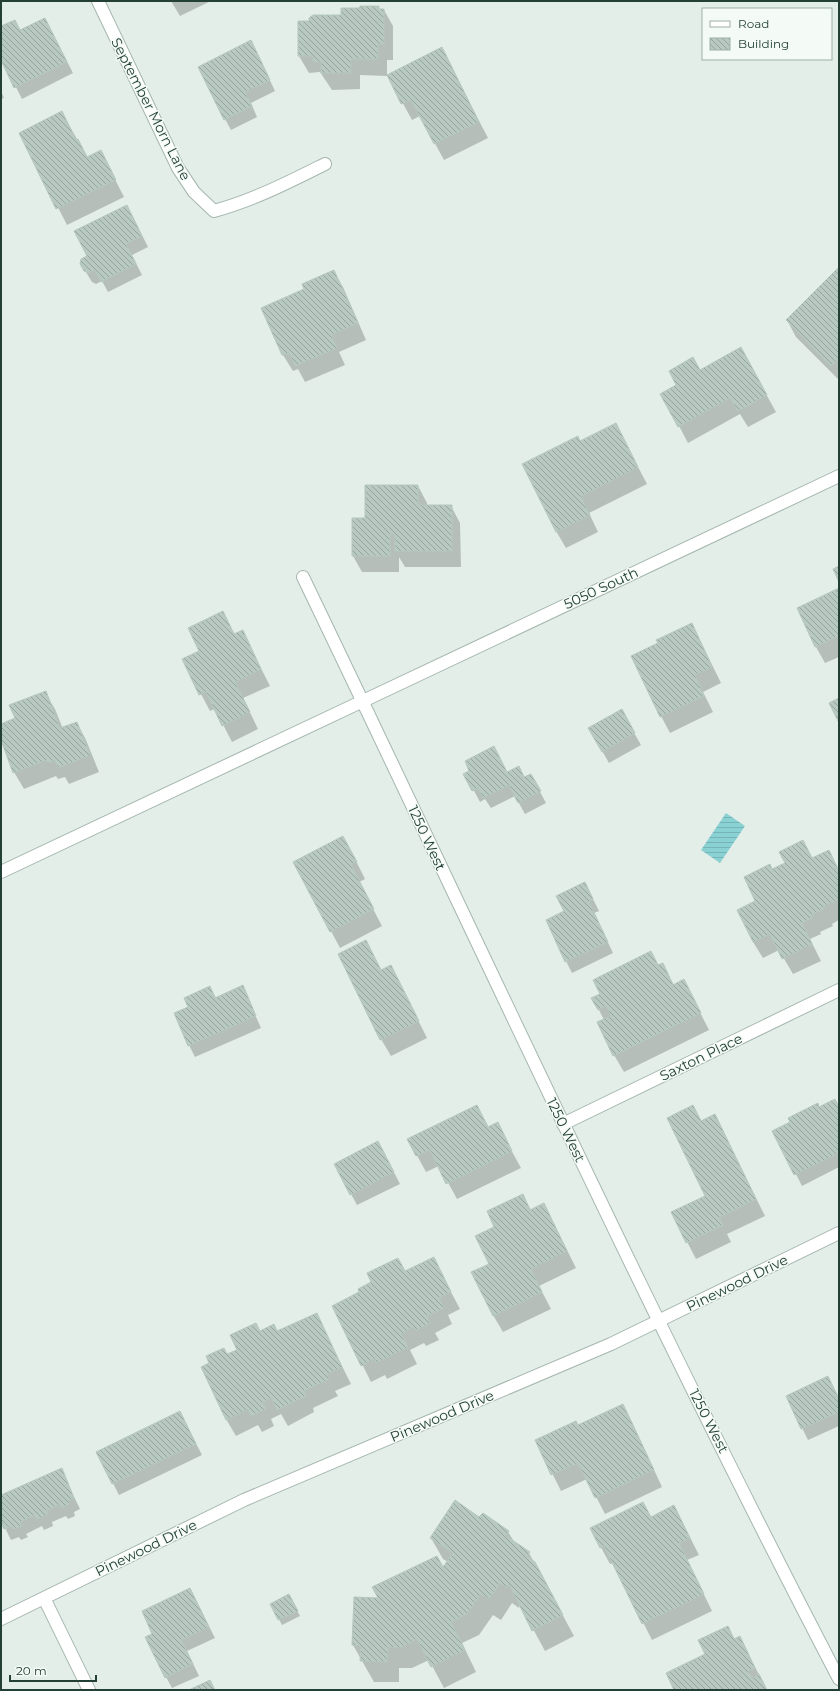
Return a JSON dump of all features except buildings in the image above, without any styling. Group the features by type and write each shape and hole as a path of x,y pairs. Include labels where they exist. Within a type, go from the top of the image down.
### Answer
{"street":[{"name":"September Morn Lane","path":"98,1 178,168 194,192 214,211 246,201 325,164"},
{"name":"5050 South","path":"1,872 839,476"},
{"name":"1250 West","path":"303,577 563,1124 659,1320 839,1679"},
{"name":"Saxton Place","path":"563,1124 839,990"},
{"name":"Pinewood Drive","path":"1,1619 244,1500 611,1344 839,1233"},
{"path":"44,1598 89,1690"}],"water":[{"path":"726,813 745,826 720,863 701,850"}]}
